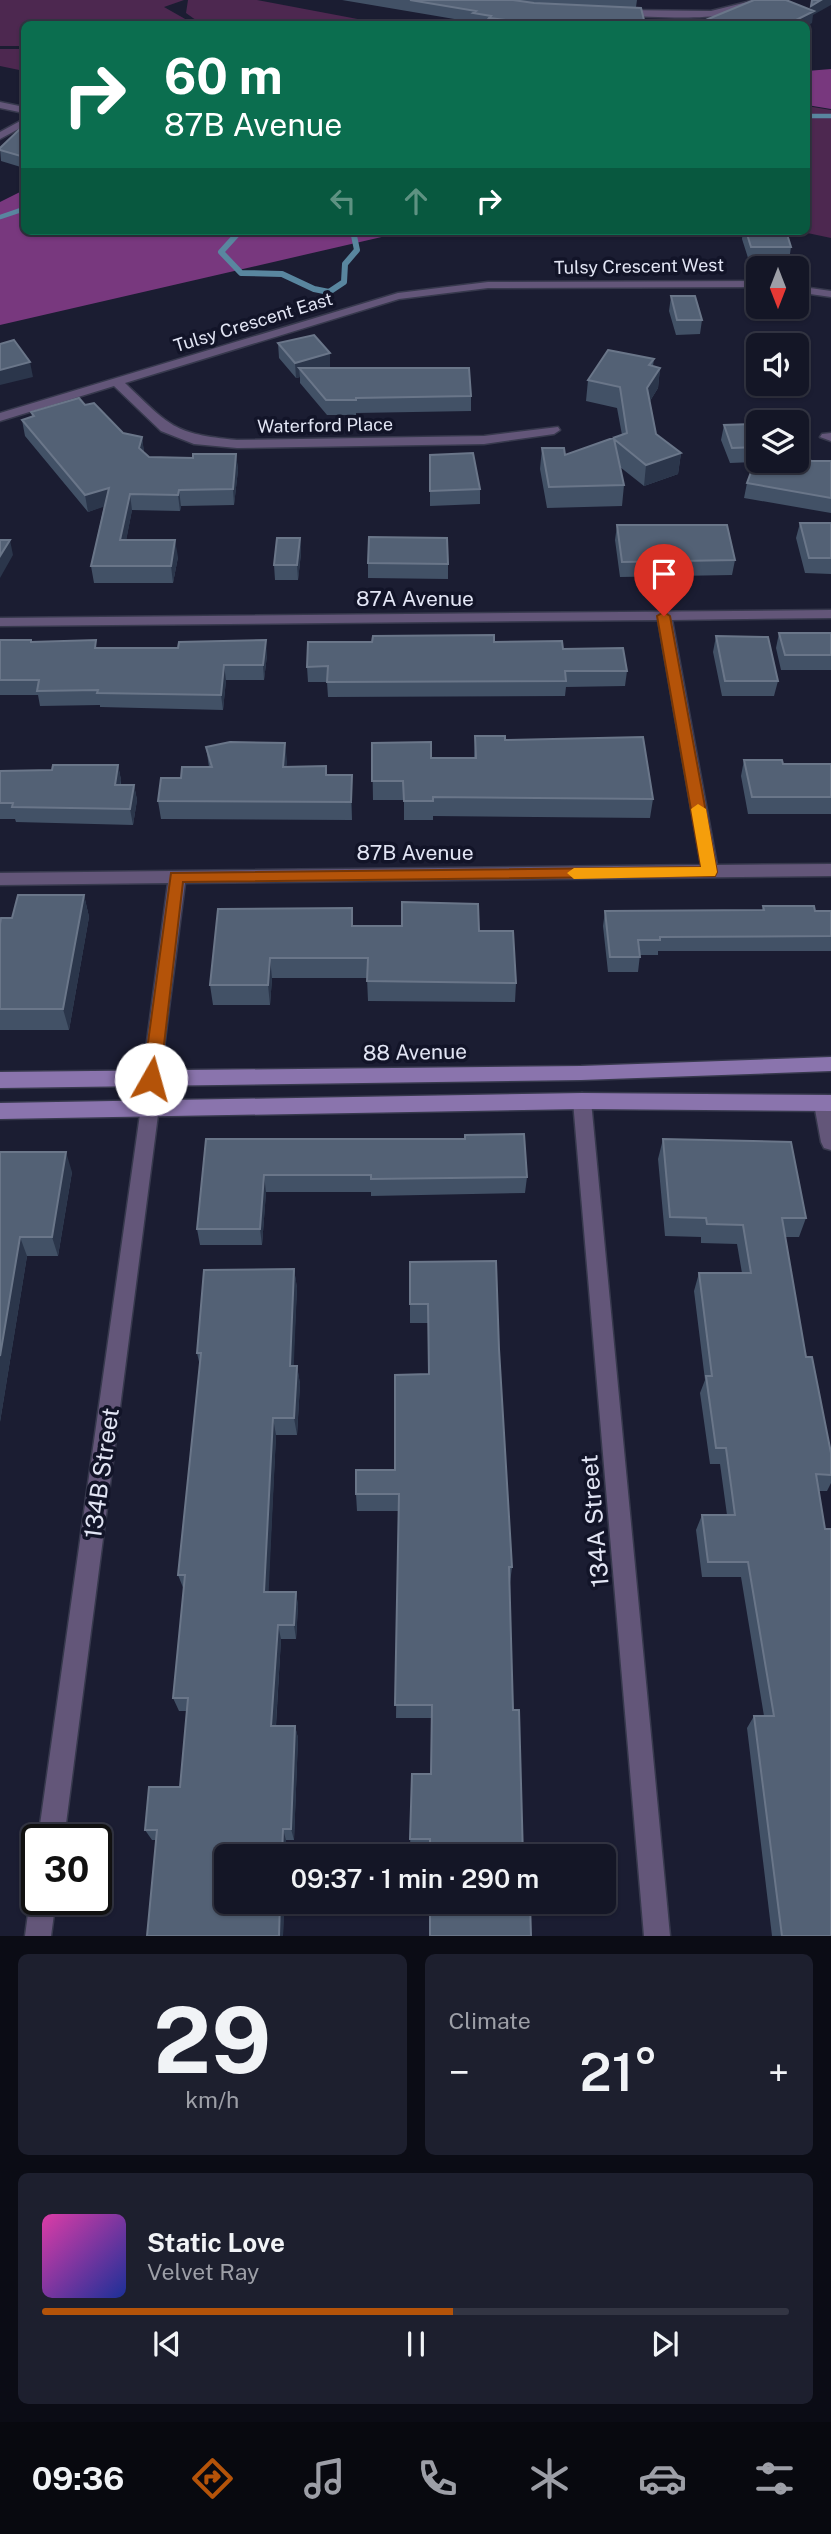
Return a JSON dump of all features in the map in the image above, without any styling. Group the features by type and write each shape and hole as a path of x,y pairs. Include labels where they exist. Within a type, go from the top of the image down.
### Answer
{"main road":[{"name":"88 Avenue","path":"0,1080 581,1073 831,1064"},
{"path":"0,1111 582,1101 827,1104"}],"street":[{"path":"606,13 719,11 762,0"},
{"path":"662,13 671,21"},
{"path":"0,105 21,109"},
{"path":"0,136 21,124"},
{"name":"Tulsy Crescent West","path":"520,284 746,284"},
{"name":"Tulsy Crescent East","path":"0,418 398,296 488,285 520,284"},
{"path":"809,291 831,294"},
{"name":"Waterford Place","path":"117,382 165,428 194,440 237,444 484,440 554,430"},
{"name":"87A Avenue","path":"0,622 831,614"},
{"path":"664,616 710,872"},
{"name":"87B Avenue","path":"0,879 831,870"},
{"path":"151,1079 177,877"},
{"name":"134A Street","path":"582,1101 657,1936"},
{"path":"827,1104 831,1142"},
{"name":"134B Street","path":"53,1824 150,1107"},
{"path":"38,1936 41,1915"}],"shaded area":[{"path":"0,0 184,0 164,7 189,21 21,21 21,46 0,46"},
{"path":"188,0 257,0 368,21 197,21 186,13"},
{"path":"0,49 21,49 21,70 0,66"},
{"path":"831,69 831,109 810,106 810,71"},
{"path":"810,106 831,110 831,238 810,234"},
{"path":"21,192 21,235 390,235 0,325 0,202"}],"building":[{"path":"410,0 513,0 641,8 644,21 514,21 473,13 476,11"},
{"path":"754,0 786,0 814,11 794,21 703,21"},
{"path":"21,128 21,156 0,148"},
{"path":"747,235 787,235 791,247 751,247"},
{"path":"671,296 695,296 702,320 677,320"},
{"path":"314,335 330,353 295,363 278,343"},
{"path":"14,340 30,362 0,370 0,344"},
{"path":"608,350 654,359 649,365 660,368 647,388 656,434 681,453 646,465 614,439 624,485 549,487 542,448 564,448 565,455 627,433 620,387 588,380"},
{"path":"299,368 469,368 471,396 326,400"},
{"path":"79,398 85,405 94,403 123,433 142,437 139,448 149,457 193,458 193,454 236,454 233,489 179,490 178,495 130,494 120,540 175,540 171,566 91,566 109,488 85,495 22,420 34,416 31,412"},
{"path":"746,424 746,447 732,448 724,425"},
{"path":"473,453 480,489 430,491 430,455"},
{"path":"809,460 831,461 831,498 747,483 751,473 809,473"},
{"path":"800,523 831,523 831,558 809,558"},
{"path":"617,525 727,525 735,560 622,562"},
{"path":"369,537 447,538 448,564 368,563"},
{"path":"277,538 300,538 297,565 274,565"},
{"path":"0,540 10,540 0,556"},
{"path":"779,633 831,633 831,655 785,655"},
{"path":"494,635 494,642 562,641 563,649 623,648 627,671 565,671 566,681 327,682 328,666 307,667 308,642 372,642 373,636"},
{"path":"716,636 768,637 778,681 725,681"},
{"path":"0,640 96,640 95,648 178,648 179,642 266,640 263,665 224,665 221,695 97,693 98,690 37,691 39,680 0,680"},
{"path":"475,736 505,736 505,740 643,737 653,799 433,797 433,801 404,801 403,781 372,781 372,743 431,742 431,758 476,758"},
{"path":"230,742 285,743 283,767 326,766 326,775 352,775 351,802 158,801 161,778 181,778 182,767 212,767 206,747"},
{"path":"744,760 782,760 783,764 831,764 831,797 752,797"},
{"path":"53,765 118,765 115,785 134,785 130,809 12,807 13,803 0,803 0,771 52,770"},
{"path":"18,895 84,895 63,1009 0,1009 0,924 1,918 12,918"},
{"path":"402,902 478,904 479,931 513,931 516,983 367,981 368,958 270,958 268,985 210,985 218,909 352,908 352,926 402,926"},
{"path":"763,906 814,906 815,911 831,911 831,936 660,937 660,940 638,940 640,957 610,957 605,911 764,910"},
{"path":"524,1134 527,1177 371,1179 371,1175 264,1175 260,1229 197,1229 206,1139 465,1139 465,1135"},
{"path":"663,1139 791,1142 806,1218 782,1218 806,1357 812,1357 831,1453 831,1475 816,1474 825,1529 831,1529 831,1936 782,1936 754,1716 774,1716 748,1562 708,1562 702,1515 735,1515 726,1448 716,1448 706,1376 712,1376 699,1273 751,1273 743,1225 707,1224 706,1218 670,1217"},
{"path":"0,1152 66,1152 52,1237 20,1237 0,1356"},
{"path":"496,1261 512,1567 509,1567 513,1710 519,1710 523,1844 430,1844 430,1839 410,1839 412,1774 431,1774 432,1705 395,1705 399,1494 356,1494 356,1470 395,1470 395,1375 429,1374 428,1304 410,1304 410,1262"},
{"path":"294,1269 290,1366 297,1366 294,1418 273,1418 264,1592 296,1592 294,1625 278,1625 271,1726 295,1726 291,1829 283,1829 282,1844 214,1844 214,1914 280,1914 279,1936 147,1936 157,1830 145,1830 149,1787 180,1787 188,1698 173,1698 185,1575 178,1575 201,1353 197,1353 204,1270"},
{"path":"430,1914 530,1914 531,1936 430,1936"}],"waterway":[{"path":"810,116 831,116"},
{"path":"0,217 21,210"},
{"path":"236,235 221,252 241,273 282,274 314,289 329,292 344,282 345,264 357,250 354,235"}],"slow traffic":[{"path":"574,873 710,872 698,809"}],"route":[{"path":"151,1079 177,877 710,872 664,616"}]}
